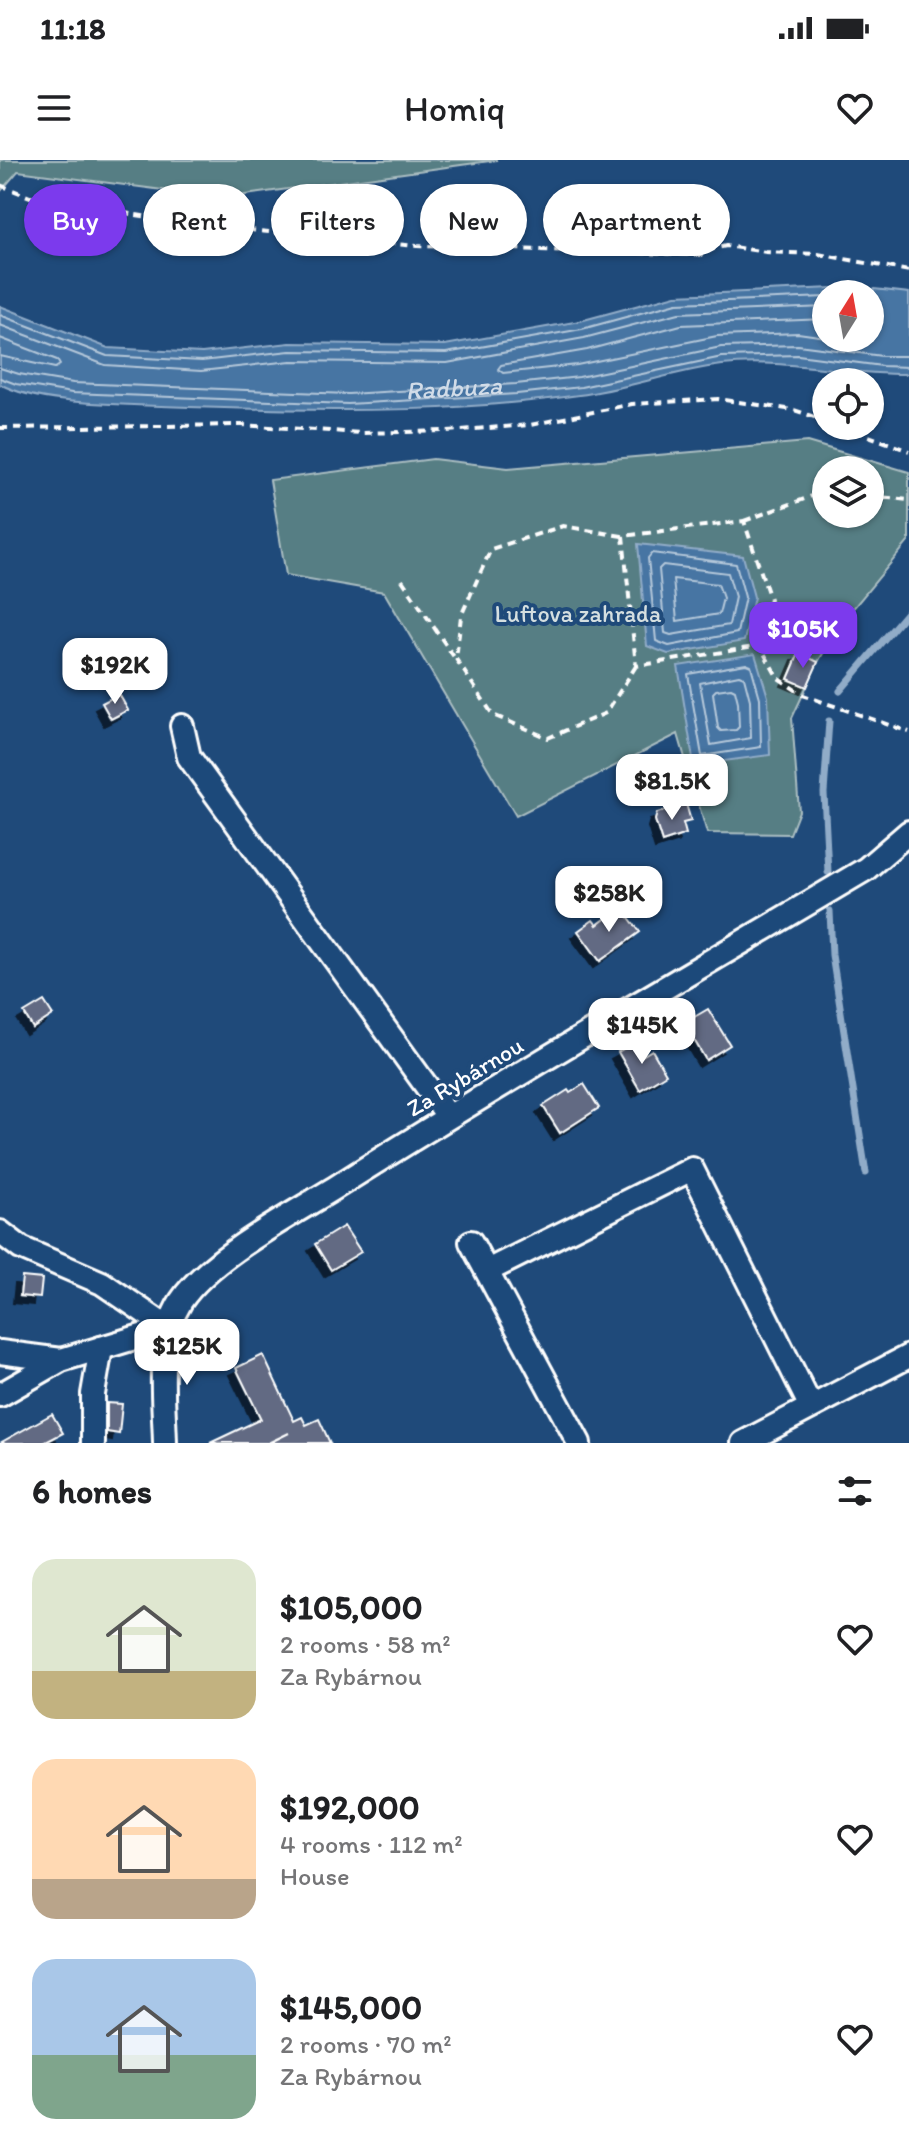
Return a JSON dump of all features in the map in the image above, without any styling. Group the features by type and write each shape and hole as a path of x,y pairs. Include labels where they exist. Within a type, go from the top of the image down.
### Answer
{"street":[{"path":"182,726 189,757 448,1116"},
{"name":"Za Rybárnou","path":"165,1443 164,1349 168,1328 182,1301 217,1263 448,1116 866,869 909,832"},
{"path":"487,1271 692,1169 811,1407"},
{"path":"0,1232 21,1248 102,1283 168,1328"},
{"path":"471,1242 579,1443"},
{"path":"0,1395 61,1360 168,1328"},
{"path":"93,1443 93,1394 101,1348"},
{"path":"0,1352 61,1360"},
{"path":"743,1443 909,1356"}],"path":[{"path":"0,185 30,197 196,225 417,246 702,255 726,246 766,252 818,254 909,271"},
{"path":"0,428 242,425 360,433 447,431 530,425 632,404 718,399 794,410 812,416"},
{"path":"880,440 909,451"},
{"path":"456,659 461,616 491,549 563,526 623,536 744,521 812,496"},
{"path":"884,497 909,500"},
{"path":"744,521 770,599 760,646 778,678 803,695 909,732"},
{"path":"402,580 493,715 548,738 606,713 636,666 623,536"},
{"path":"636,666 760,646"}],"green space":[{"path":"0,160 497,160 325,184 271,184 271,191 255,194 255,184 143,184 143,187 18,171 0,192"},
{"name":"Luftova zahrada","path":"807,442 855,456 812,456 812,528 884,528 884,465 909,472 909,541 841,623 818,662 792,718 799,811 790,834 707,833 678,734 516,816 384,592 286,575 270,480 433,459 508,468"}],"water":[{"name":"Radbuza","path":"812,289 812,352 884,352 884,290 909,293 909,374 884,374 884,368 746,363 704,368 579,395 474,406 370,410 101,404 35,396 0,384 0,306 108,348 202,353 290,343 445,345 580,321 676,295"},
{"path":"638,544 743,556 754,597 744,641 668,654 647,646"},
{"path":"755,654 768,697 770,755 694,765 678,666"}],"building":[{"path":"799,653 818,662 807,687 788,679"},
{"path":"119,694 128,710 111,719 102,703"},
{"path":"686,804 691,821 683,823 686,834 662,842 655,820 657,813"},
{"path":"621,907 640,932 600,961 578,931 593,920 597,925"},
{"path":"44,1001 53,1015 33,1028 24,1013"},
{"path":"708,1009 730,1045 706,1060 684,1023"},
{"path":"634,1043 642,1056 652,1050 666,1074 640,1090 618,1052"},
{"path":"584,1084 599,1108 560,1133 543,1106"},
{"path":"344,1226 361,1252 331,1270 315,1244"},
{"path":"22,1277 42,1279 40,1298 20,1296"},
{"path":"263,1355 294,1421 302,1417 306,1425 319,1419 330,1443 269,1443 289,1433 268,1443 210,1443 261,1419 236,1368"},
{"path":"107,1403 122,1404 119,1434 107,1432"},
{"path":"52,1414 63,1433 44,1443 0,1443"}],"waterway":[{"path":"840,691 909,610"},
{"path":"828,872 824,793 829,721"},
{"path":"830,911 832,955 866,1173"}]}
